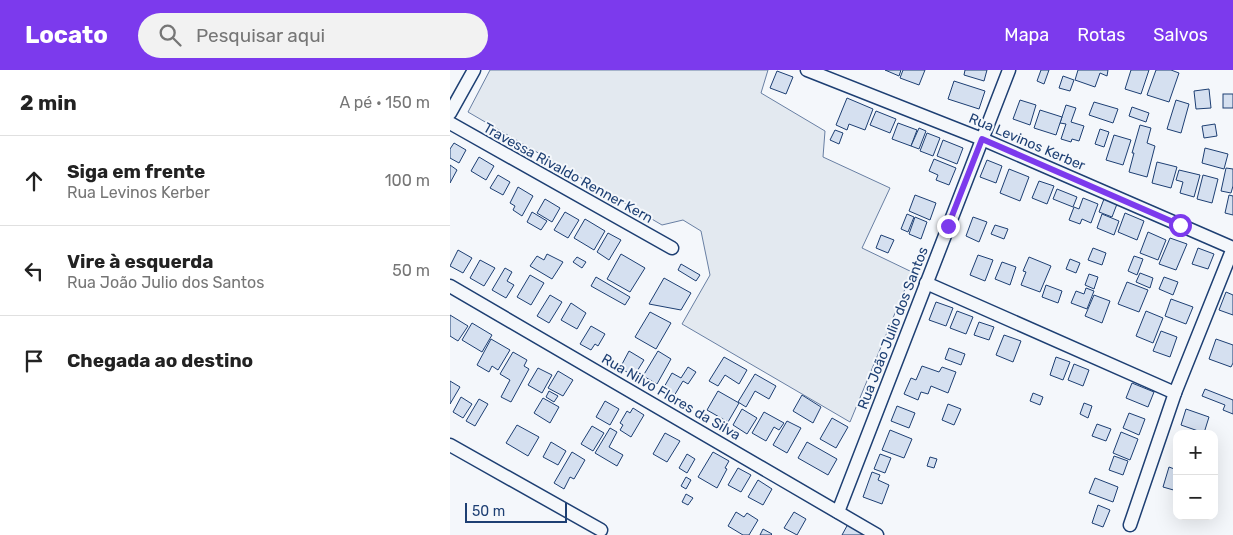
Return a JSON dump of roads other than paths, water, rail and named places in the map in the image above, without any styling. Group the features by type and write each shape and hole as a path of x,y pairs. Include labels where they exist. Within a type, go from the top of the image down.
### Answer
{"street":[{"path":"450,113 474,70"},
{"name":"Rua Levinos Kerber","path":"807,70 982,139 1233,248"},
{"name":"Rua João Julio dos Santos","path":"838,512 1009,70"},
{"name":"Travessa Rivaldo Renner Kern","path":"450,123 672,248"},
{"path":"1130,525 1175,393 1233,248"},
{"path":"926,283 1175,393"},
{"name":"Rua Nilvo Flores da Silva","path":"450,286 877,535"},
{"path":"450,445 601,530"}]}
